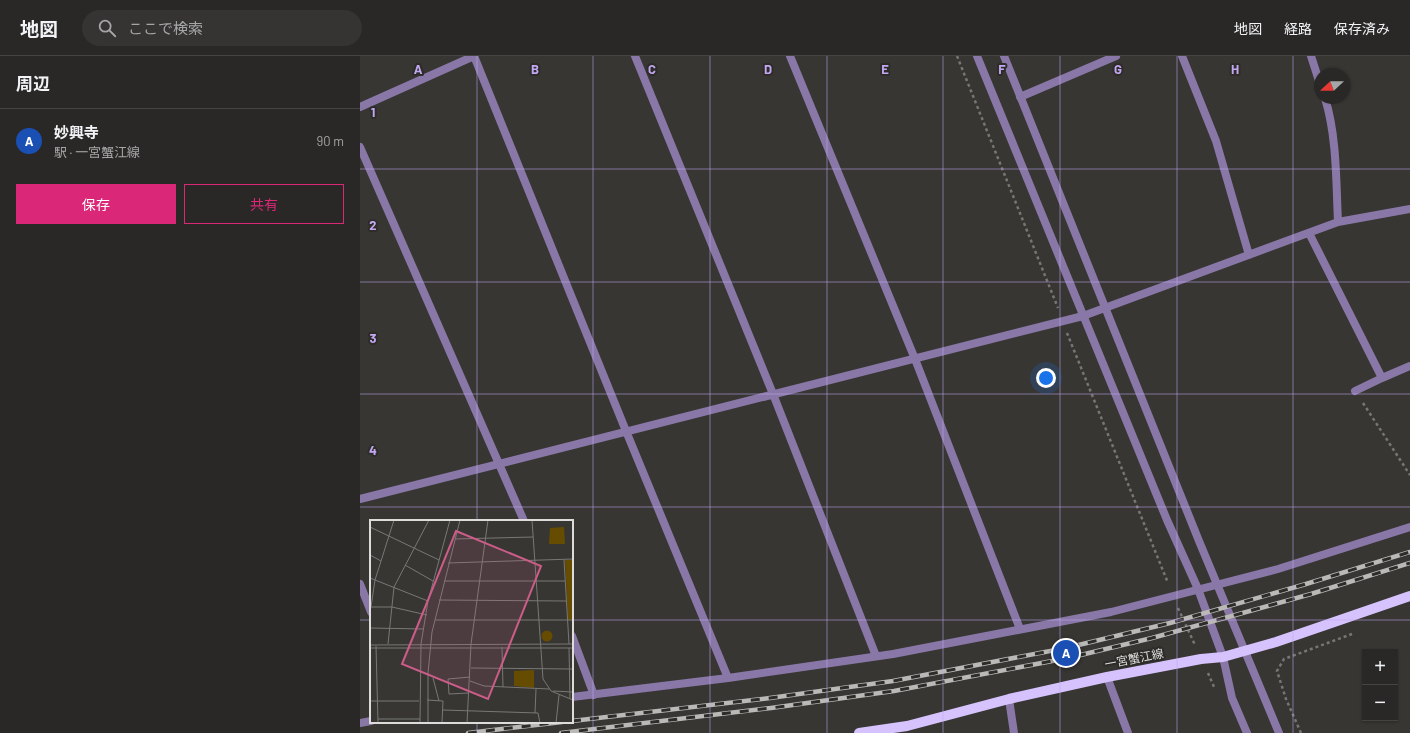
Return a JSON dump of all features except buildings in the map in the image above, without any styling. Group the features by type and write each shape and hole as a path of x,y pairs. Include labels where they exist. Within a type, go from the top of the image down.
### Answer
{"main road":[{"name":"一宮蟹江線","path":"859,733 907,729 1009,699 1107,676 1201,659 1223,657 1276,642 1410,596"}],"street":[{"path":"360,107 474,56 728,678"},
{"path":"635,56 773,394 876,656"},
{"path":"790,56 915,359 1020,629"},
{"path":"977,56 1167,520 1198,589 1223,657 1232,698 1247,733"},
{"path":"1004,56 1104,308 1279,733"},
{"path":"1020,97 1116,56"},
{"path":"1182,56 1216,141 1249,255"},
{"path":"1311,56 1315,68"},
{"path":"1327,104 1330,116 1336,168 1338,222"},
{"path":"360,147 524,520"},
{"path":"360,499 1083,316 1338,222 1410,208"},
{"path":"1309,233 1382,378"},
{"path":"1355,391 1410,366"},
{"path":"573,697 728,678 876,656 1111,612 1278,569 1410,527"},
{"path":"360,584 370,609"},
{"path":"573,639 594,695"},
{"path":"1107,676 1128,733"},
{"path":"1009,699 1014,733"},
{"path":"360,723 370,721"}],"path":[{"path":"957,56 1173,596 1217,694"},
{"path":"1355,391 1410,475"},
{"path":"1301,733 1286,699 1277,672 1284,659 1359,631"}],"railway":[{"path":"573,721 770,698 893,681 1066,648 1170,623 1410,552"},
{"path":"561,733 771,708 894,691 1068,658 1152,638 1311,594 1410,563"},
{"path":"468,733 553,723"}],"place":[{"name":"妙興寺","path":"1066,653"}]}
